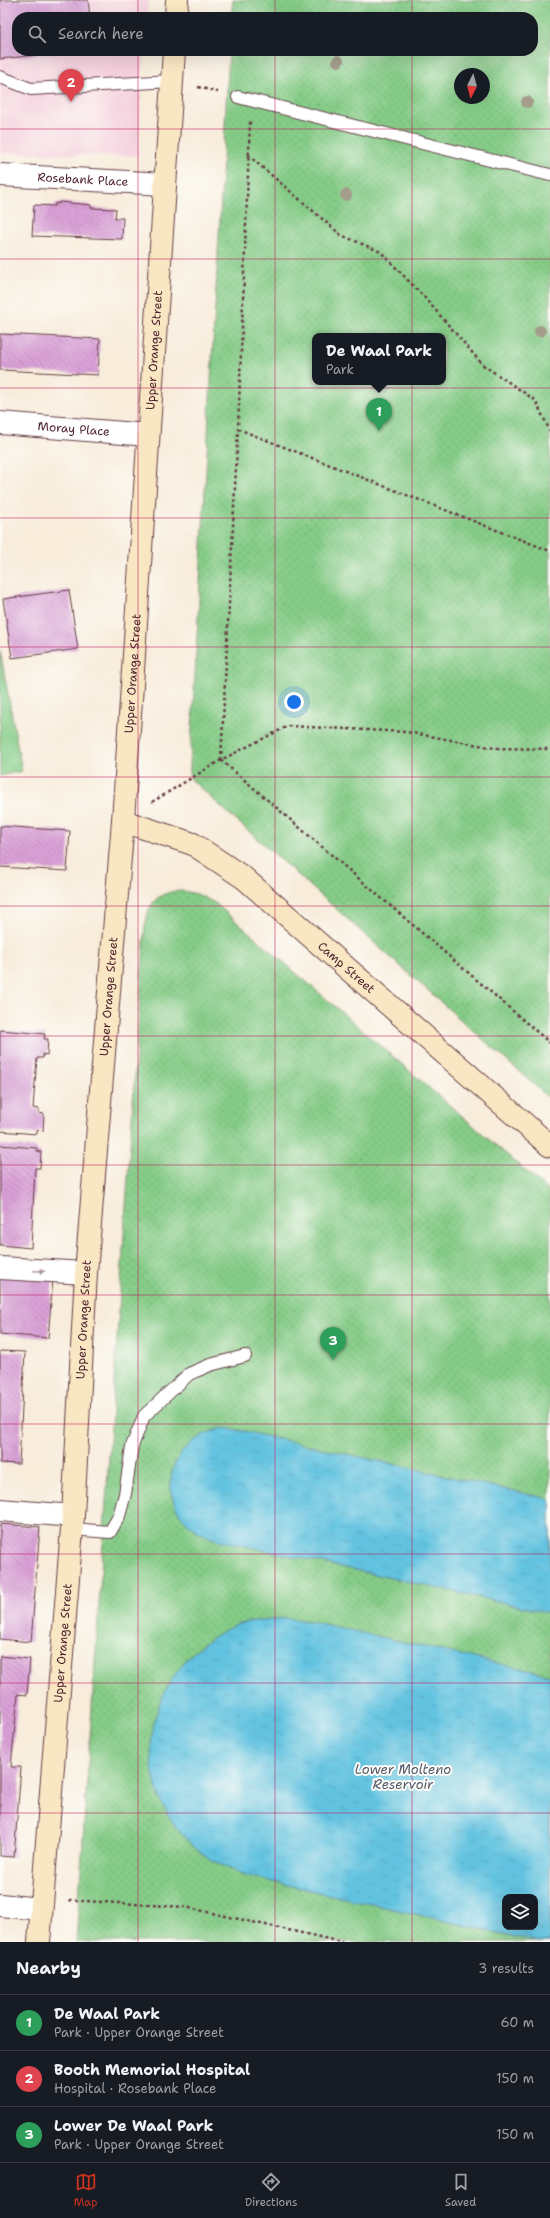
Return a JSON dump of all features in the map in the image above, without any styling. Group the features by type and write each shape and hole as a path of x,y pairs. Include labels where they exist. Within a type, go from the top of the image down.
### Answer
{"street":[{"path":"176,12 177,0"},
{"name":"Upper Orange Street","path":"39,1942 72,1522 86,1273 123,821 174,56"},
{"name":"Rosebank Place","path":"0,175 165,184"},
{"name":"Moray Place","path":"0,423 148,434"},
{"name":"Camp Street","path":"123,821 193,844 244,878 550,1146"},
{"path":"0,1268 86,1273"},
{"path":"0,1510 72,1522"},
{"path":"0,1905 41,1904"}],"lane":[{"path":"0,77 32,89 172,81"},
{"path":"238,97 550,175"},
{"path":"72,1522 110,1532 119,1516 125,1494 132,1446 144,1416 189,1374 210,1365 245,1356"}],"path":[{"path":"172,81 238,97"},
{"path":"221,760 238,429 251,101"},
{"path":"248,155 341,236 381,252 425,298 483,365 535,400 550,431"},
{"path":"238,429 550,551"},
{"path":"123,821 221,760 288,726 406,732 495,748 550,749"},
{"path":"221,760 550,1043"},
{"path":"41,1904 185,1907 342,1942"}],"shaded area":[{"path":"0,0 148,0 147,12 12,12 12,56 144,56 138,156 0,153"}],"green space":[{"path":"233,0 550,0 550,1099 190,778 229,56 538,56 538,12 232,12"},
{"path":"0,650 22,771 0,776"},
{"path":"179,890 197,894 215,903 550,1192 550,1942 76,1942 145,926 152,905 155,900 164,894"}],"water":[{"path":"224,1428 239,1430 550,1499 550,1613 214,1539 194,1528 180,1514 172,1497 171,1480 176,1463 186,1447 202,1435"},
{"name":"Lower Molteno Reservoir","path":"285,1618 310,1621 550,1675 550,1942 538,1942 252,1877 217,1863 201,1853 187,1840 167,1813 155,1783 151,1752 155,1721 165,1691 182,1665 205,1642 234,1626 266,1619"}],"building":[{"path":"0,0 88,0 89,12 12,12 12,56 28,56 0,59"},
{"path":"59,202 91,205 91,208 116,209 115,218 123,218 122,239 32,236 34,205 55,206 55,203 59,204"},
{"path":"0,334 100,339 98,375 0,370"},
{"path":"69,590 78,649 12,658 3,599"},
{"path":"0,826 70,831 67,871 0,867"},
{"path":"0,1030 45,1034 44,1039 48,1039 47,1055 43,1054 43,1058 37,1058 33,1108 39,1109 39,1113 44,1114 43,1131 37,1130 37,1134 0,1131"},
{"path":"0,1145 37,1148 37,1151 41,1152 40,1168 35,1168 31,1248 0,1245"},
{"path":"0,1275 53,1279 48,1338 0,1334"},
{"path":"0,1351 25,1352 19,1464 0,1463"},
{"path":"0,1524 40,1527 31,1642 0,1639"},
{"path":"0,1656 30,1659 27,1695 18,1694 11,1767 21,1767 14,1857 0,1856"}],"place":[{"name":"Booth Memorial Hospital","path":"71,102"},
{"name":"De Waal Park","path":"379,431"},
{"name":"Lower De Waal Park","path":"333,1360"}]}
